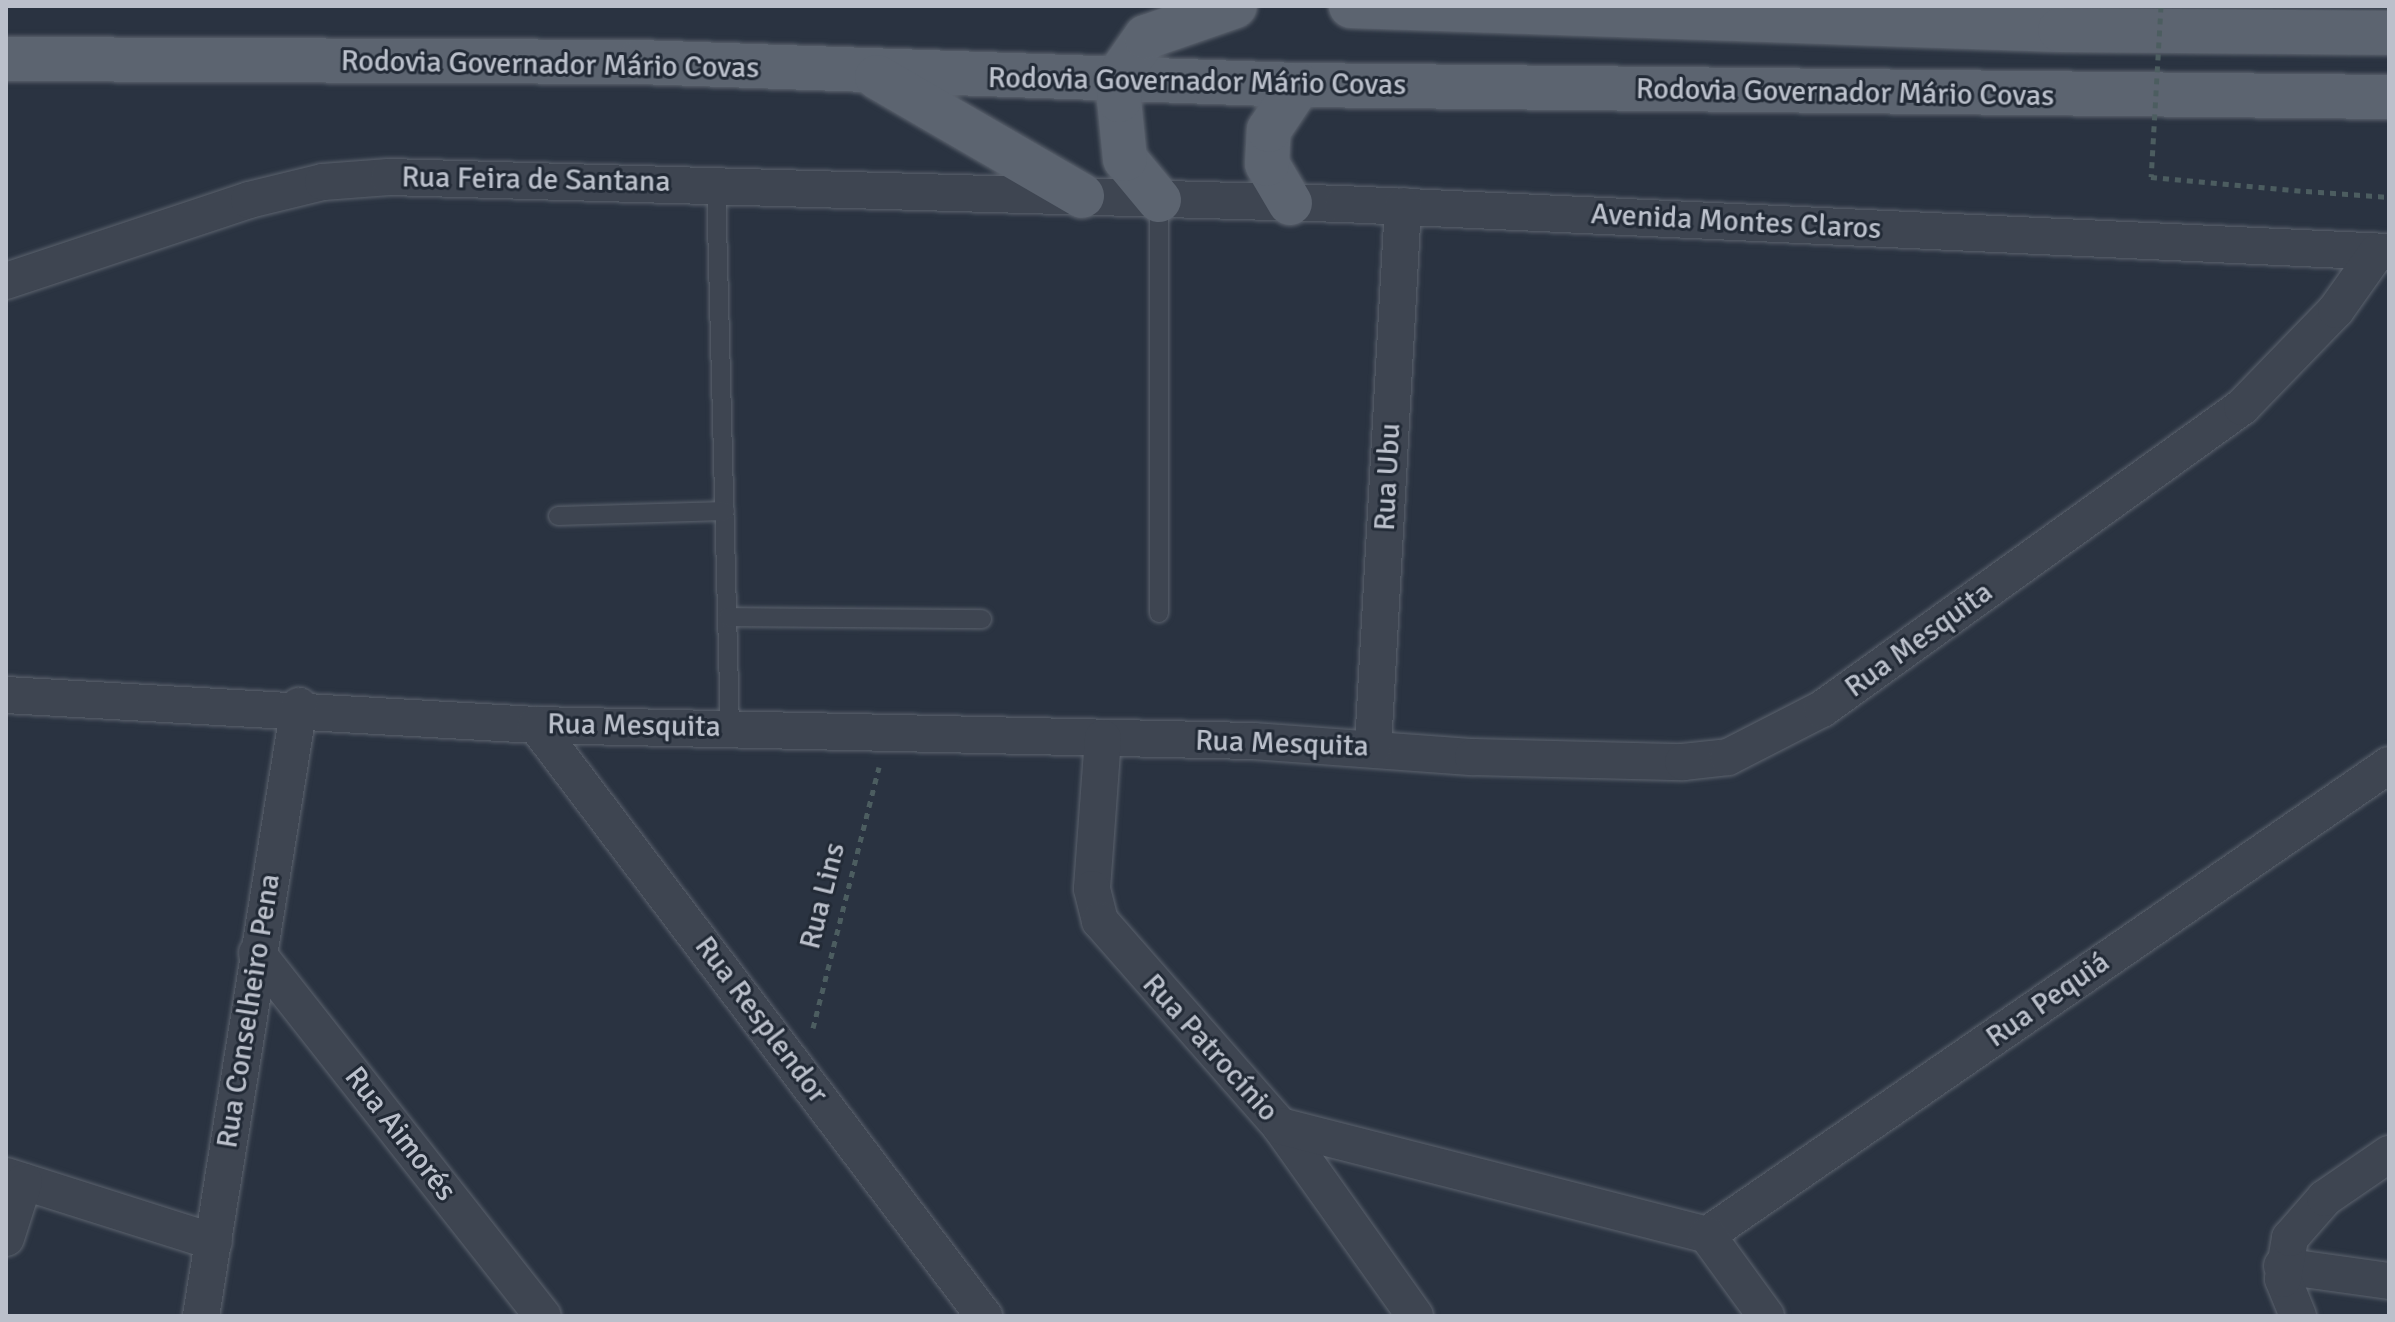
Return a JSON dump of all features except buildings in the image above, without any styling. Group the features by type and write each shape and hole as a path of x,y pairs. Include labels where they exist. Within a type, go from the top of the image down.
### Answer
{"main road":[{"path":"1159,200 1125,159 1120,82 1146,37 1235,6"},
{"path":"1351,6 1586,16 2057,18 2389,33"},
{"path":"1586,16 1632,6"},
{"path":"1687,92 2018,75 2049,54 2057,18"},
{"name":"Rodovia Governador Mário Covas","path":"6,59 639,62 1120,82 1687,92 2389,97"},
{"path":"872,74 1082,196"},
{"path":"1290,203 1267,164 1269,130 1299,85"}],"street":[{"name":"Rua Feira de Santana","path":"6,281 323,182 491,176 1082,196"},
{"name":"Avenida Montes Claros","path":"1082,196 1403,206 2383,252"},
{"name":"Rua Ubu","path":"1373,747 1403,206"},
{"name":"Rua Mesquita","path":"6,695 299,706 536,725 888,731 1373,747 1683,762 1728,757 1772,739 1871,676 2242,407 2336,310 2383,252"},
{"name":"Rua Conselheiro Pena","path":"201,1316 299,706"},
{"name":"Rua Resplendor","path":"536,725 984,1316"},
{"name":"Rua Patrocínio","path":"1103,738 1092,889 1100,921 1280,1126 1707,1235"},
{"name":"Rua Pequiá","path":"1707,1235 2389,765"},
{"name":"Rua Aimorés","path":"257,953 543,1316"},
{"path":"1280,1126 1415,1316"},
{"path":"2298,1316 2282,1266 2311,1211 2389,1154"},
{"path":"6,1238 15,1179 214,1242"},
{"path":"1707,1235 1766,1316"},
{"path":"2282,1266 2389,1281"}],"lane":[{"path":"716,184 730,728"},
{"path":"1159,200 1159,613"},
{"path":"558,516 725,511"},
{"path":"728,617 982,619"}],"path":[{"path":"2161,6 2151,177 2389,197"},
{"name":"Rua Lins","path":"801,1072 888,731"}]}
